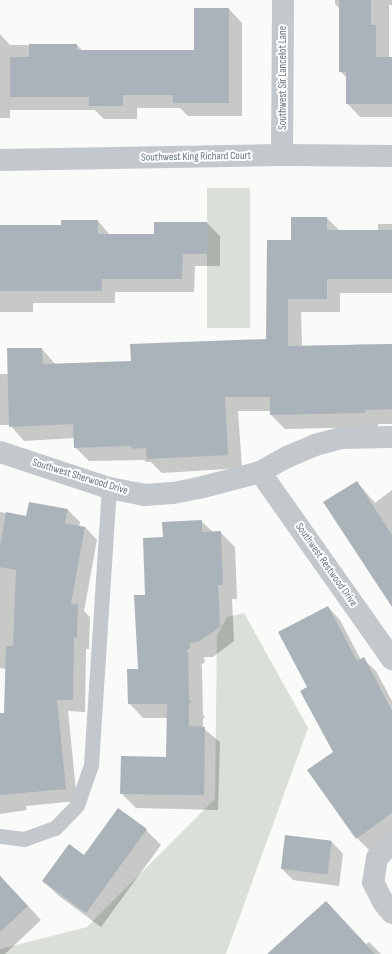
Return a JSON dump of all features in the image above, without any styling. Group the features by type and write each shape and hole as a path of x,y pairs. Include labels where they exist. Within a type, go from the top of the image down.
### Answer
{"street":[{"name":"Southwest Sir Lancelot Lane","path":"282,155 283,0"},
{"name":"Southwest King Richard Court","path":"0,160 282,155 392,156"},
{"name":"Southwest Sherwood Drive","path":"0,452 109,488 144,495 173,493 199,488 260,472 287,457 315,445 341,438 392,437"},
{"name":"Southwest Restwood Drive","path":"260,472 392,659"},
{"path":"392,842 377,858 374,882 383,902 392,913"}],"lane":[{"path":"0,836 24,839 55,828 77,805 91,765 109,488"}],"shaded area":[{"path":"207,188 250,188 250,328 207,328"},
{"path":"244,613 308,728 226,954 0,954 0,949 87,927 215,799 217,635 227,617"}],"building":[{"path":"339,0 371,0 371,25 376,25 376,57 392,57 392,104 346,104 346,72 339,72"},
{"path":"194,8 229,8 229,103 173,103 173,95 123,95 123,106 89,106 89,97 10,97 10,57 29,57 29,44 77,44 77,50 194,50"},
{"path":"291,217 327,217 327,230 392,230 392,279 327,279 327,299 288,299 288,346 392,344 392,409 365,410 365,413 270,415 270,397 225,397 228,455 147,459 146,448 132,449 131,446 74,448 73,424 9,427 7,348 42,348 43,364 131,361 130,344 266,339 267,240 291,240"},
{"path":"61,220 98,220 98,234 154,234 154,222 207,222 207,254 183,254 182,279 102,279 102,291 0,291 0,225 61,225"},
{"path":"357,481 392,535 392,607 323,502"},
{"path":"29,502 68,509 65,523 85,527 71,604 78,604 77,638 74,637 73,700 57,700 66,789 0,795 0,713 4,713 6,646 13,646 16,570 0,567 0,546 6,512 26,516"},
{"path":"202,520 202,532 221,531 223,585 218,585 220,627 198,642 190,643 190,648 186,651 188,651 189,699 192,703 189,703 189,726 205,727 204,795 120,794 121,756 166,757 167,704 128,704 127,669 138,669 134,595 145,595 143,538 163,537 162,522"},
{"path":"328,606 357,661 364,657 392,711 392,813 356,839 307,770 333,752 300,691 307,687 278,632"},
{"path":"118,808 147,829 86,913 42,881 69,844 84,855"},
{"path":"285,835 332,841 328,874 281,869"},
{"path":"0,876 28,906 0,932"},
{"path":"326,901 375,954 267,954"}]}
